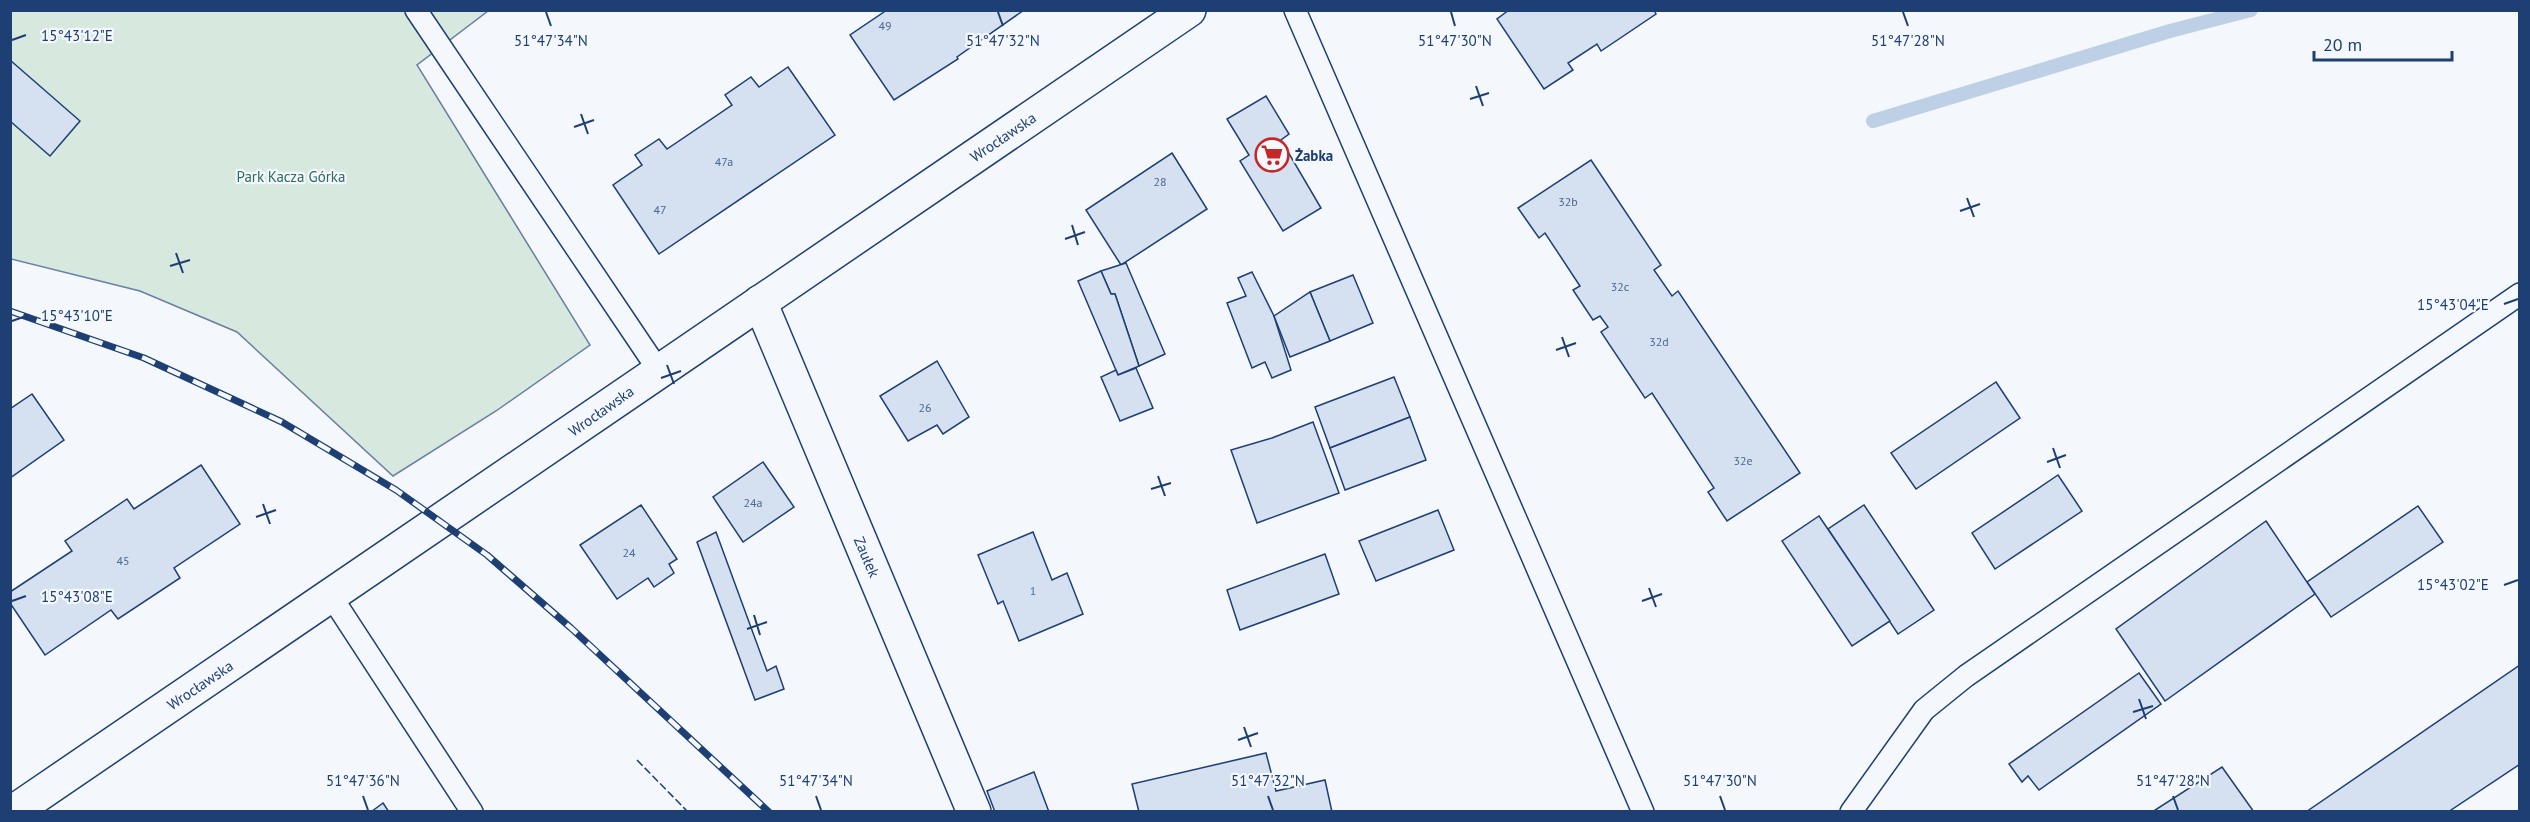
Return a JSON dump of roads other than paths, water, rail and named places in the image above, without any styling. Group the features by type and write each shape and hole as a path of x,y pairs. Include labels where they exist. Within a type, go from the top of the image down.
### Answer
{"street":[{"name":"Wrocławska","path":"13,812 1190,10"},
{"name":"Zaułek","path":"760,302 974,812"}],"lane":[{"path":"416,10 659,371"},
{"path":"1295,10 1643,812"},
{"path":"1851,812 1924,710 1966,676 2520,294"},
{"path":"331,596 472,812"}],"waterway":[{"path":"1873,121 2170,31 2251,10"}],"railway":[{"path":"10,311 144,358 282,422 396,490 487,555 571,628 769,812"}],"place":[{"name":"Żabka","path":"1272,155"}],"park label":[{"name":"Park Kacza Górka","path":"291,176"}]}
